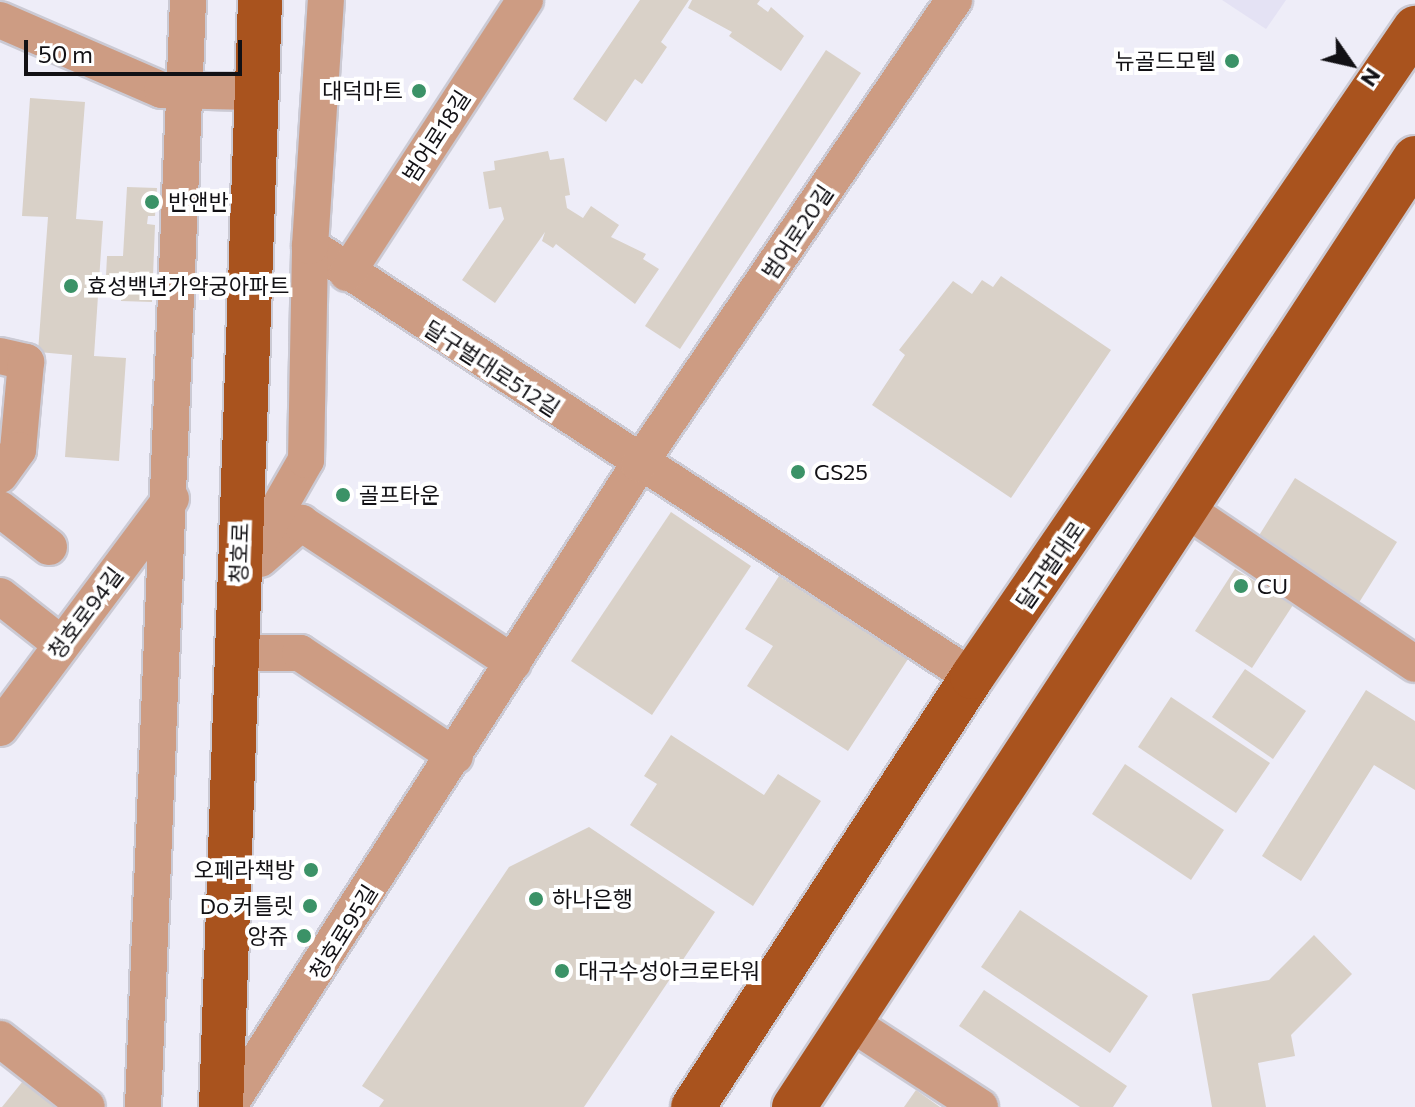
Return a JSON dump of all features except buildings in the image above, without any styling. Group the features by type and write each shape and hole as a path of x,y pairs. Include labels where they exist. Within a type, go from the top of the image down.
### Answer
{"main road":[{"name":"청호로","path":"221,1107 260,0"},
{"name":"달구벌대로","path":"693,1107 972,677 1415,28"},
{"path":"794,1107 851,1023 1037,730 1187,510 1415,158"}],"street":[{"path":"143,1107 171,499 182,89 188,0"},
{"path":"238,578 306,460 310,246 326,0"},
{"name":"범어로18길","path":"347,273 525,0"},
{"name":"범어로20길","path":"639,464 954,0"},
{"path":"0,20 162,90 255,92"},
{"name":"달구벌대로512길","path":"310,246 639,464 972,677"},
{"path":"0,356 26,362 18,450 0,475"},
{"name":"청호로95길","path":"228,1107 639,464"},
{"name":"청호로94길","path":"0,728 171,499"},
{"path":"0,509 49,547"},
{"path":"1187,510 1415,664"},
{"path":"238,578 301,523 513,663"},
{"path":"0,596 61,644"},
{"path":"235,653 300,653 455,756"},
{"path":"851,1023 980,1107"},
{"path":"0,1039 87,1107"}],"shaded area":[{"path":"1222,0 1286,0 1266,29"}],"place":[{"name":"뉴골드모텔","path":"1232,61"},
{"name":"대덕마트","path":"419,91"},
{"name":"반앤반","path":"152,202"},
{"name":"효성백년가약궁아파트","path":"71,286"},
{"name":"GS25","path":"798,472"},
{"name":"골프타운","path":"343,495"},
{"name":"CU","path":"1241,586"},
{"name":"오페라책방","path":"311,870"},
{"name":"하나은행","path":"536,899"},
{"name":"Do 커틀릿","path":"310,906"},
{"name":"앙쥬","path":"304,936"},
{"name":"대구수성아크로타워","path":"562,971"}]}
